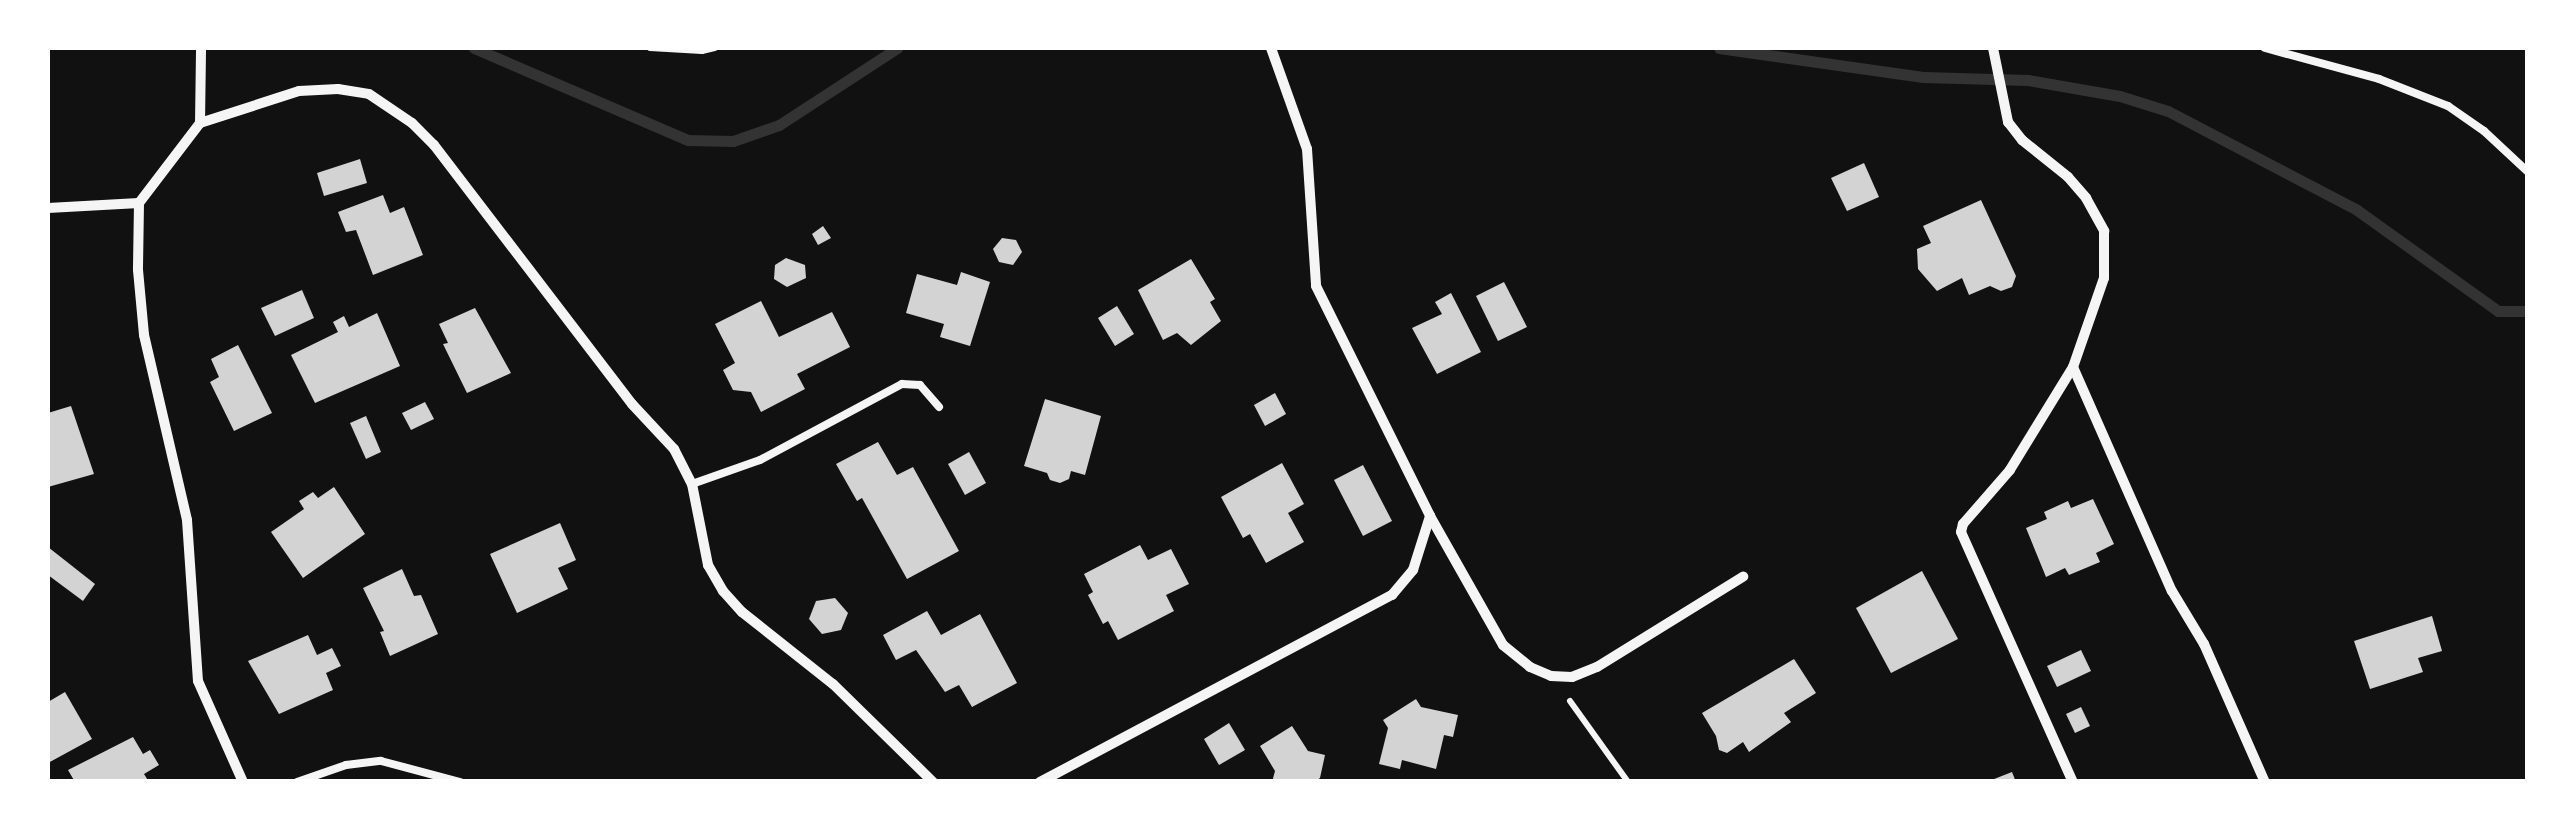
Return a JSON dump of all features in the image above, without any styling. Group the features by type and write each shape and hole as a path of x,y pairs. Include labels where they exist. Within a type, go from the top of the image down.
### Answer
{"street":[{"path":"1271,48 1307,150 1310,249 1316,286 1490,628 1517,658 1551,676 1572,677 1597,667 1743,577"},
{"path":"1993,49 2002,106 2022,140 2086,198 2104,231 2104,278 2073,367 2010,470 1962,524 1960,532 2073,782"},
{"path":"200,124 201,51"},
{"path":"243,782 198,680 188,520 144,335 138,270 139,203 200,124 298,92 338,88 369,94 393,108 434,145 571,327 674,449 692,484 699,538 723,591 742,612 833,684 933,782"},
{"path":"48,208 139,203"},
{"path":"2073,367 2172,591 2204,644 2265,782"},
{"path":"1040,782 1392,595 1412,570 1430,516"}],"lane":[{"path":"2265,48 2379,79 2448,106 2484,131 2528,172"},
{"path":"692,484 760,460 902,384 920,384 939,408"},
{"path":"297,782 346,765 381,761 460,782"}],"path":[{"path":"650,48 715,48"},
{"path":"1551,676 1628,782"}],"building":[{"path":"360,159 367,183 324,196 317,173"},
{"path":"1864,163 1879,197 1847,211 1831,178"},
{"path":"383,195 390,213 404,207 423,255 373,275 356,230 346,232 338,212"},
{"path":"1981,200 2016,276 2012,287 2001,291 1990,286 1969,295 1962,278 1937,291 1918,269 1917,249 1931,243 1923,226"},
{"path":"823,226 831,238 818,245 812,234"},
{"path":"1002,238 1016,240 1022,252 1013,265 999,262 993,249"},
{"path":"786,258 805,265 806,278 787,287 774,279 775,265"},
{"path":"1191,259 1215,299 1210,302 1221,321 1191,345 1177,333 1163,340 1138,290"},
{"path":"961,272 990,282 970,346 940,337 944,324 906,313 917,274 957,285"},
{"path":"1504,282 1527,327 1498,341 1476,296"},
{"path":"302,290 314,318 275,336 261,308"},
{"path":"1451,293 1481,352 1437,374 1412,328 1442,314 1435,302"},
{"path":"761,301 779,337 832,312 850,347 797,374 805,389 761,412 751,392 733,390 723,370 735,363 715,324"},
{"path":"1117,306 1134,334 1115,346 1098,318"},
{"path":"475,308 511,373 467,393 443,344 448,343 439,324"},
{"path":"377,313 400,366 315,403 291,355 338,332 333,322 344,316 349,327"},
{"path":"238,345 272,413 234,431 210,382 219,377 211,359"},
{"path":"1275,393 1286,414 1265,426 1254,405"},
{"path":"1045,399 1101,416 1085,475 1071,471 1069,479 1060,483 1050,480 1047,473 1024,466"},
{"path":"425,402 434,419 411,430 402,413"},
{"path":"71,406 94,474 48,487 48,413"},
{"path":"366,416 381,452 366,459 350,423"},
{"path":"878,442 897,475 913,467 959,551 907,579 862,498 857,501 836,464"},
{"path":"969,452 986,483 965,495 948,464"},
{"path":"1282,463 1304,504 1288,513 1304,542 1266,563 1250,534 1243,538 1221,497"},
{"path":"1363,465 1392,521 1363,536 1334,480"},
{"path":"334,487 365,534 303,578 271,532 304,509 299,501 313,492 318,498"},
{"path":"2093,499 2114,544 2096,553 2100,562 2069,575 2065,568 2046,577 2026,528 2047,519 2044,512 2068,501 2071,508"},
{"path":"560,523 576,560 558,568 568,589 517,613 490,554"},
{"path":"1140,545 1148,560 1171,549 1189,584 1166,595 1174,611 1118,640 1108,621 1103,624 1088,595 1093,592 1084,574"},
{"path":"48,547 95,584 83,601 48,575"},
{"path":"402,569 414,596 421,595 438,634 390,656 380,632 384,631 363,588"},
{"path":"1922,571 1958,639 1891,673 1856,608"},
{"path":"835,598 848,613 841,630 822,634 809,619 816,601"},
{"path":"927,611 941,635 980,614 1017,683 972,707 959,685 945,692 916,650 896,660 883,635"},
{"path":"2432,616 2442,651 2418,658 2423,672 2370,689 2354,641"},
{"path":"308,635 317,655 332,648 341,666 326,673 333,690 279,714 248,661"},
{"path":"2081,650 2091,671 2057,687 2047,666"},
{"path":"1794,659 1816,693 1784,713 1791,722 1749,752 1743,742 1727,753 1719,750 1716,736 1702,713"},
{"path":"65,692 92,739 48,763 48,702"},
{"path":"1416,699 1421,707 1458,715 1453,737 1444,735 1436,769 1402,760 1400,769 1379,764 1388,728 1383,720"},
{"path":"2081,707 2090,726 2075,733 2066,714"},
{"path":"1229,723 1245,750 1219,765 1204,739"},
{"path":"1292,726 1308,751 1325,755 1320,778 1314,782 1272,782 1275,771 1260,746"},
{"path":"133,737 143,754 150,750 159,765 144,774 149,782 75,782 68,770"},
{"path":"2012,772 2016,782 1989,782 1989,781"}],"waterway":[{"path":"474,48 688,140 733,141 779,125 897,48"},
{"path":"1719,48 1923,77 2028,80 2120,96 2168,111 2357,210 2498,311 2528,311"}]}
